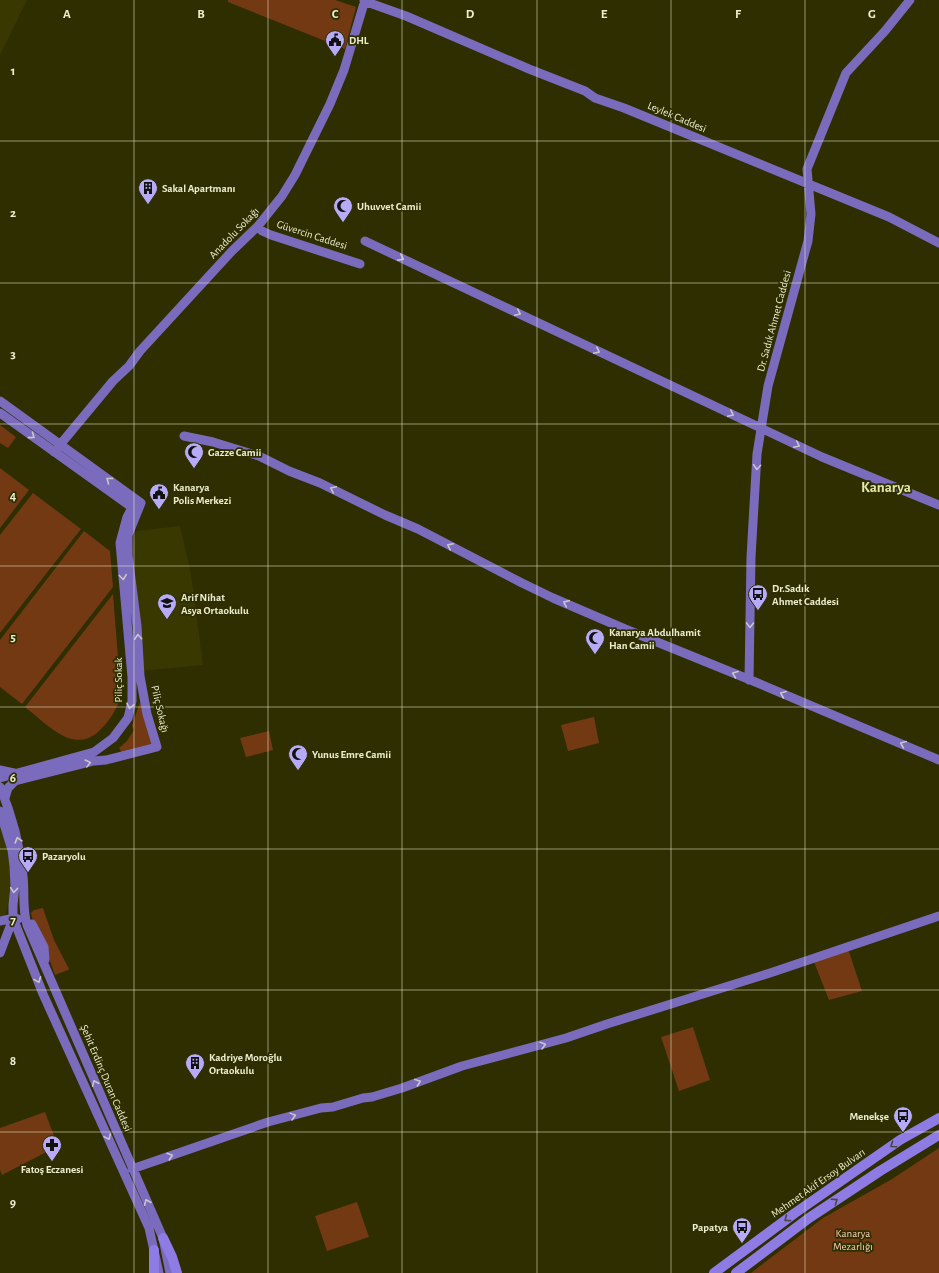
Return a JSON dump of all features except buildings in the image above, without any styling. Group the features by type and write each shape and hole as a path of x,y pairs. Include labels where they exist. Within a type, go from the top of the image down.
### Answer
{"main road":[{"name":"Mehmet Akif Ersoy Bulvarı","path":"714,1273 795,1213 900,1140 939,1118"},
{"path":"736,1273 809,1218 880,1171 939,1135"},
{"path":"162,1238 172,1257 177,1273"},
{"path":"154,1250 154,1273"}],"street":[{"name":"Dr. Sadık Ahmet Caddesi","path":"749,680 751,557 758,454 768,386 808,241 811,214 807,169 846,73 885,31 910,0"},
{"name":"Leylek Caddesi","path":"364,1 406,16 529,69 585,91 595,98 624,108 889,217 939,243"},
{"name":"Anadolu Sokağı","path":"57,448 113,381 129,366 140,351 232,251 258,226 282,196 295,175 330,104 344,70 364,1"},
{"name":"Güvercin Caddesi","path":"258,226 262,231 271,235 360,264"},
{"path":"365,241 822,456 939,505"},
{"path":"0,401 57,448"},
{"path":"0,413 57,448 137,505"},
{"path":"184,436 213,442 259,456 418,529 423,533 474,557 553,598 939,760"},
{"name":"Piliç Sokak","path":"137,505 128,536 128,555 137,626 140,676"},
{"name":"Piliç Sokak","path":"0,778 18,773 52,768 94,752 114,738 128,718 132,700 132,677 120,543 127,517 137,505"},
{"name":"Piliç Sokağı","path":"52,768 157,747 147,714 140,676"},
{"path":"5,798 8,788 15,781 52,768"},
{"path":"0,770 18,773"},
{"name":"Şehit Erdinç Duran Caddesi","path":"0,787 5,798 19,846 24,893 24,913 26,920 162,1238 170,1273"},
{"path":"0,811 12,850 15,886 13,918"},
{"path":"2,949 24,893"},
{"path":"0,922 13,905"},
{"path":"132,1169 268,1122 321,1108 333,1107 402,1088 462,1066 566,1038 770,973 939,916"},
{"path":"0,922 13,918 26,920"},
{"name":"Şehit Erdinç Duran Caddesi","path":"13,918 43,994 148,1228 159,1273"},
{"path":"18,930 26,920"},
{"path":"2,949 8,940 18,940 23,944"}],"shaded area":[{"path":"0,0 27,0 0,55"},
{"name":"Arif Nihat Asya Ortaokulu","path":"180,526 191,574 203,665 141,671 132,551 136,531"},
{"path":"0,820 10,858 11,892 5,916 0,919"}],"green space":[{"path":"228,0 335,0 356,7 345,49 228,2"},
{"path":"0,425 16,437 8,448 0,443"},
{"path":"0,468 29,490 0,528"},
{"path":"33,493 81,529 0,633 0,535"},
{"path":"84,531 110,551 113,587 22,704 0,687 0,640"},
{"path":"113,594 121,695 113,714 101,729 91,737 81,740 71,739 52,729 25,707"},
{"path":"140,702 153,745 122,753 119,748 127,741 134,730 132,726"},
{"path":"594,717 599,743 568,751 561,725"},
{"path":"269,731 273,750 246,757 240,738"},
{"path":"43,908 54,940 69,969 55,975 31,913 34,910"},
{"path":"848,949 862,991 829,1000 814,962"},
{"path":"693,1027 710,1080 679,1091 661,1037"},
{"path":"45,1112 58,1146 2,1175 0,1170 0,1128"},
{"name":"Kanarya Mezarlığı","path":"939,1148 939,1273 751,1273 823,1218 892,1179"},
{"path":"357,1202 369,1237 327,1251 315,1216"}],"place":[{"name":"DHL","path":"335,57"},
{"name":"Sakal Apartmanı","path":"148,205"},
{"name":"Uhuvvet Camii","path":"343,223"},
{"name":"Gazze Camii","path":"194,469"},
{"name":"Kanarya Polis Merkezi","path":"159,510"},
{"name":"Dr.Sadık Ahmet Caddesi","path":"758,611"},
{"name":"Arif Nihat Asya Ortaokulu","path":"167,620"},
{"name":"Kanarya Abdulhamit Han Camii","path":"595,655"},
{"name":"Yunus Emre Camii","path":"298,771"},
{"name":"Pazaryolu","path":"28,873"},
{"name":"Kadriye Moroğlu Ortaokulu","path":"195,1080"},
{"name":"Menekşe","path":"903,1133"},
{"name":"Fatoş Eczanesi","path":"52,1162"},
{"name":"Papatya","path":"742,1244"}],"district":[{"name":"Kanarya","path":"886,487"}]}
